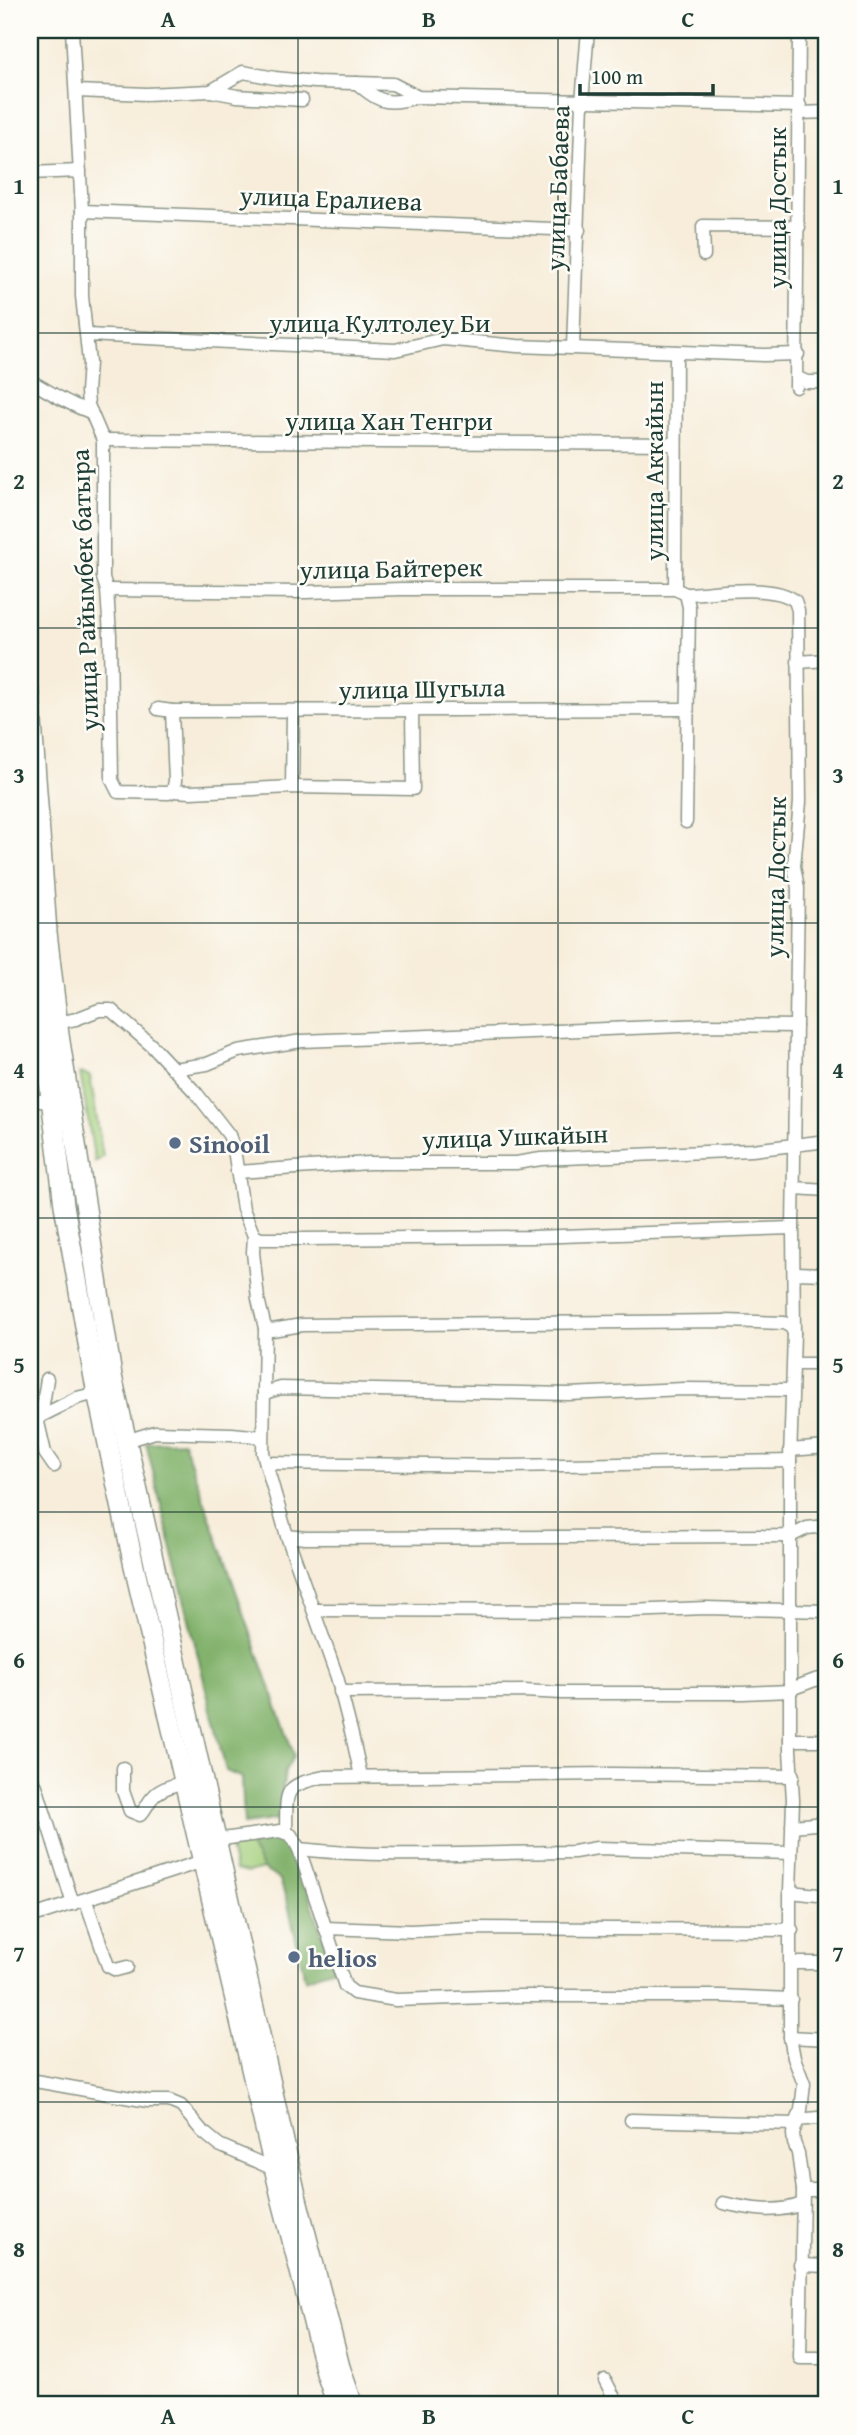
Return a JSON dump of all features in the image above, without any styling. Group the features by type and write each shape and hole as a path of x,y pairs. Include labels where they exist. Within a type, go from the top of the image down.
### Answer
{"highway":[{"path":"30,694 47,932 47,1036 51,1102 64,1205 97,1393 134,1566 203,1861 283,2171 353,2405"},
{"path":"30,925 33,994 47,1036 126,1441 215,1840 326,2373 337,2405"}],"street":[{"name":"улица Райымбек батыра","path":"72,30 82,211 82,296 88,335 87,392 91,412 103,440 103,578 107,590 112,774 114,787 118,792 173,791"},
{"name":"улица Бабаева","path":"573,347 582,102 588,30"},
{"name":"улица Достык","path":"799,30 797,382 827,382"},
{"path":"211,91 243,72 275,78 393,84 418,97 827,111"},
{"path":"228,82 226,87 231,95"},
{"path":"76,91 146,94 211,91 302,100"},
{"path":"30,173 80,171"},
{"name":"улица Ералиева","path":"82,211 579,230"},
{"path":"704,255 703,226 799,227"},
{"name":"улица Култолеу Би","path":"88,335 395,350 443,340 517,346 798,354"},
{"name":"улица Аккайын","path":"676,352 675,444 680,592 689,607 686,822"},
{"path":"30,381 64,402 91,412"},
{"name":"улица Хан Тенгри","path":"103,440 675,444"},
{"name":"улица Байтерек","path":"107,590 765,591 791,597 797,610"},
{"name":"улица Достык","path":"797,610 800,802 794,866 798,888 793,1228 794,1363 790,1456 790,1740 793,1776 790,2037 804,2084 804,2095 793,2134 803,2190 800,2358 827,2358"},
{"path":"798,662 827,660"},
{"name":"улица Шугыла","path":"158,709 293,712 687,709"},
{"path":"172,711 175,781 173,791 191,792 292,787 413,789 412,710"},
{"path":"292,787 293,712"},
{"path":"47,1036 76,1019 99,1010 111,1010 151,1045 229,1135 243,1209 254,1236 258,1298 265,1328 263,1453 287,1536 340,1692 361,1776"},
{"path":"173,1069 207,1064 238,1051 302,1041 706,1025 796,1026"},
{"path":"30,1100 51,1102"},
{"name":"улица Ушкайын","path":"237,1172 369,1163 516,1163 541,1159 691,1153 827,1141"},
{"path":"794,1188 827,1190"},
{"path":"254,1236 261,1239 532,1237 793,1228"},
{"path":"794,1273 827,1275"},
{"path":"265,1328 272,1330 302,1325 724,1321 784,1324 791,1327 794,1333"},
{"path":"794,1363 827,1364"},
{"path":"33,1417 43,1404 47,1379"},
{"path":"264,1393 281,1388 568,1394 684,1389 792,1390"},
{"path":"33,1417 77,1398 97,1393"},
{"path":"33,1417 45,1453 54,1466"},
{"path":"126,1441 155,1432 262,1437"},
{"path":"266,1463 510,1466 790,1456 827,1447"},
{"path":"287,1536 791,1536 807,1528 827,1526"},
{"path":"314,1610 628,1611 706,1608 827,1611"},
{"path":"340,1692 743,1693 791,1690 815,1679 827,1678"},
{"path":"790,1740 827,1740"},
{"path":"123,1768 123,1791 130,1811 140,1815 153,1797 162,1790 184,1782"},
{"path":"791,1999 721,1996 380,1998 354,1993 345,1986 299,1849 286,1832 286,1799 298,1782 324,1777 611,1774 793,1776"},
{"path":"30,1777 36,1786 72,1905"},
{"path":"792,1826 827,1823"},
{"path":"215,1840 286,1832"},
{"path":"299,1849 330,1853 409,1854 574,1852 597,1848 791,1853"},
{"path":"30,1917 203,1861"},
{"path":"790,1892 827,1896"},
{"path":"86,1901 108,1966 116,1970 127,1967"},
{"path":"326,1928 411,1931 467,1928 792,1930"},
{"path":"791,1963 827,1963"},
{"path":"790,2037 827,2039"},
{"path":"30,2081 148,2101 169,2101 181,2106 202,2131 219,2145 283,2171"},
{"path":"631,2120 797,2122 827,2117"},
{"path":"803,2190 827,2190"},
{"path":"723,2203 755,2209 783,2210 802,2204"},
{"path":"800,2265 827,2266"},
{"path":"605,2380 618,2405"}],"green space":[{"path":"80,1073 90,1076 103,1157 95,1162"},
{"path":"183,1441 294,1755 285,1771 279,1819 244,1824 242,1778 226,1771 146,1443"},
{"path":"280,1838 294,1847 333,1969 305,1979 280,1880 263,1869 250,1847 261,1841"},
{"path":"261,1841 251,1848 263,1869 247,1873 235,1870 230,1849"}],"place":[{"name":"Sinooil","path":"175,1143"},
{"name":"helios","path":"294,1957"}]}
